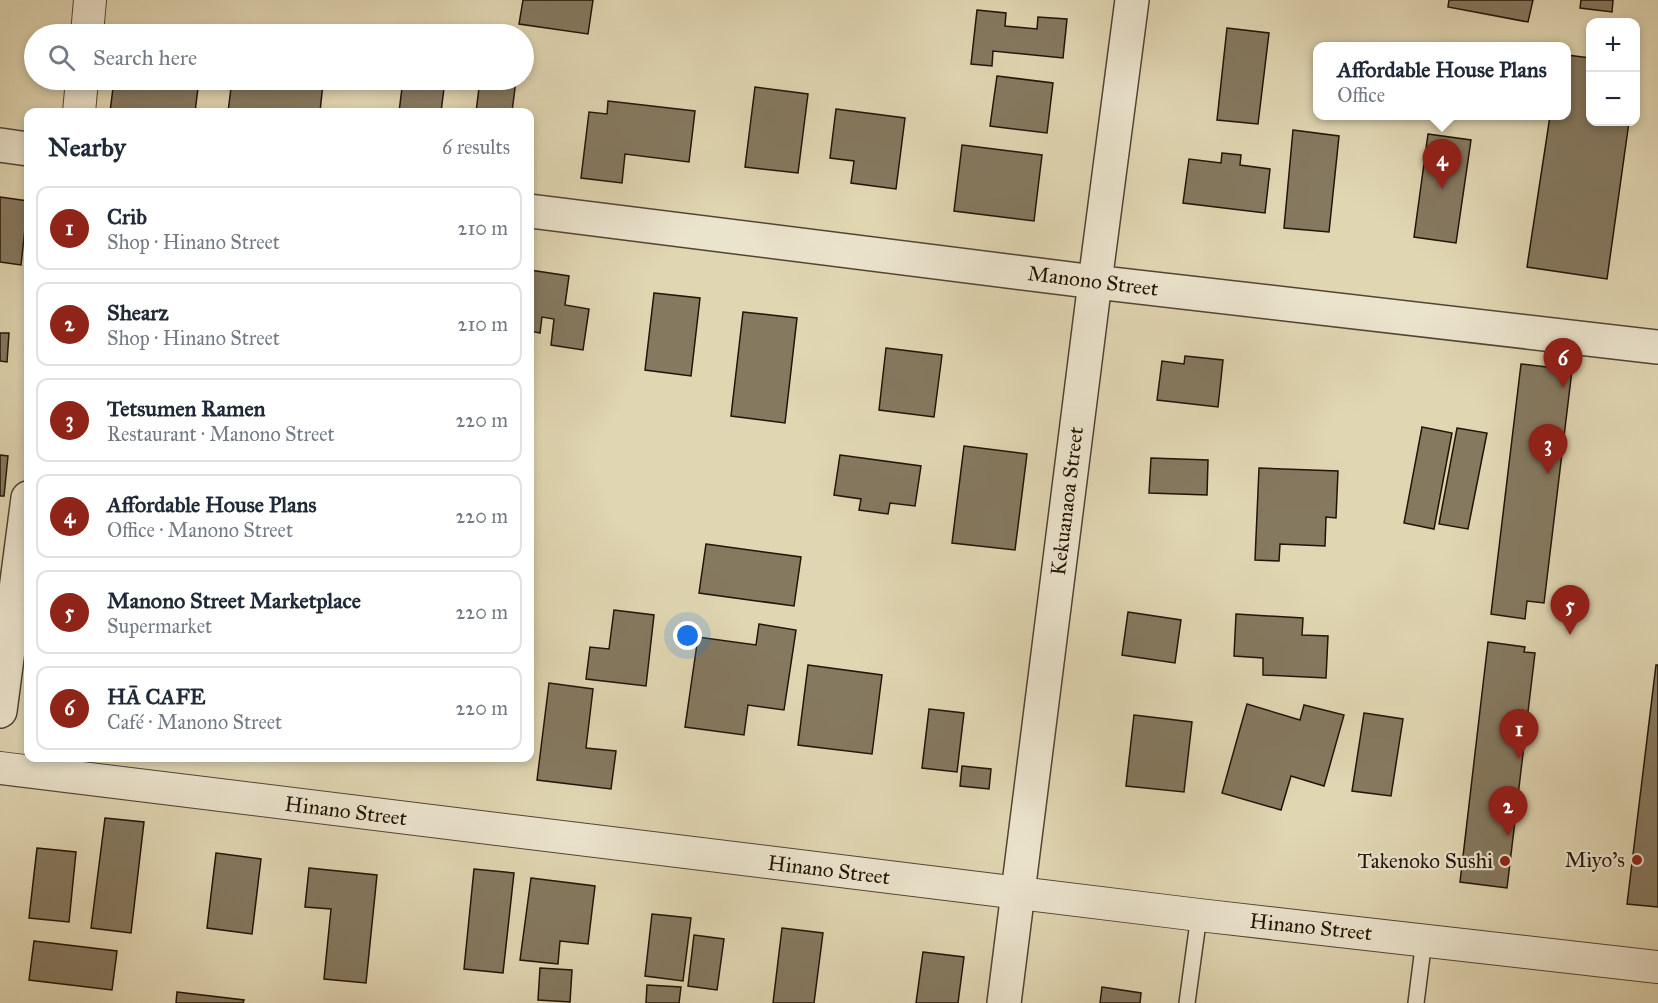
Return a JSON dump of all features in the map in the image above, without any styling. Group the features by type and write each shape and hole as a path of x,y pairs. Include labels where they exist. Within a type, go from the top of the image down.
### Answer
{"street":[{"path":"88,24 90,0"},
{"name":"Kekuanaoa Street","path":"1004,1003 1132,0"},
{"path":"79,108 81,90"},
{"path":"0,145 24,148"},
{"name":"Manono Street","path":"534,212 1095,282 1658,347"},
{"path":"0,711 24,528"},
{"name":"Hinano Street","path":"0,768 1199,915 1658,967"}],"lane":[{"path":"1187,1003 1199,915"},
{"path":"1416,1003 1424,940"}],"building":[{"path":"523,0 593,0 588,34 534,26 534,24 519,24"},
{"path":"1449,0 1533,0 1528,22 1448,7"},
{"path":"1581,0 1613,0 1612,12 1580,8"},
{"path":"977,10 1006,13 1005,26 1037,29 1038,17 1067,19 1063,58 993,51 992,66 971,64"},
{"path":"1227,28 1269,33 1258,124 1217,120"},
{"path":"1571,56 1586,57 1586,126 1628,126 1607,279 1527,267 1549,120 1571,120"},
{"path":"997,76 1053,83 1047,133 990,126"},
{"path":"755,87 808,94 798,173 745,167"},
{"path":"113,90 198,90 196,108 110,108"},
{"path":"231,90 322,90 320,108 228,108"},
{"path":"402,90 444,90 442,108 400,108"},
{"path":"479,90 515,90 512,108 476,108"},
{"path":"608,101 695,111 689,162 625,154 622,183 581,178 589,112 607,114"},
{"path":"836,109 905,118 896,189 851,183 854,161 830,158"},
{"path":"1293,130 1339,136 1329,232 1284,228"},
{"path":"1428,134 1471,140 1456,243 1414,237"},
{"path":"962,145 1042,155 1034,221 954,211"},
{"path":"1222,153 1241,155 1240,165 1270,169 1265,213 1183,203 1189,159 1221,163"},
{"path":"0,197 24,200 21,265 0,262"},
{"path":"534,271 569,276 565,305 589,309 583,350 551,345 554,319 542,317 540,333 534,332"},
{"path":"654,293 700,298 691,376 645,370"},
{"path":"743,312 797,318 785,423 731,416"},
{"path":"0,333 9,333 7,362 0,361"},
{"path":"886,348 942,355 934,417 879,410"},
{"path":"1185,356 1223,360 1218,407 1157,400 1162,361 1184,364"},
{"path":"1521,364 1572,370 1544,603 1527,601 1525,619 1491,614"},
{"path":"1422,427 1452,433 1434,529 1404,523"},
{"path":"1457,428 1487,433 1468,529 1439,524"},
{"path":"964,446 1027,454 1015,550 952,543"},
{"path":"0,455 8,456 4,496 0,496"},
{"path":"840,455 921,466 915,506 890,503 888,514 859,510 861,499 834,495"},
{"path":"1151,458 1208,460 1207,495 1149,493"},
{"path":"1259,468 1338,471 1336,518 1326,517 1325,546 1280,544 1279,561 1255,560"},
{"path":"706,544 801,557 794,606 699,593"},
{"path":"614,610 654,615 646,686 586,679 590,647 609,649"},
{"path":"1128,612 1181,620 1175,663 1122,655"},
{"path":"1236,614 1303,618 1302,635 1328,636 1326,678 1263,675 1263,658 1234,656"},
{"path":"759,624 796,630 784,710 748,705 744,735 685,727 698,637 756,645"},
{"path":"1488,642 1525,647 1524,652 1535,653 1507,888 1460,882"},
{"path":"808,665 882,675 872,754 798,745"},
{"path":"1656,665 1658,665 1658,907 1627,904"},
{"path":"549,683 593,689 586,748 616,751 611,789 537,780"},
{"path":"1247,704 1300,720 1304,705 1344,715 1324,786 1291,776 1281,810 1222,793"},
{"path":"929,709 964,713 957,772 922,768"},
{"path":"1364,713 1403,719 1391,796 1352,791"},
{"path":"1134,715 1192,722 1184,792 1126,786"},
{"path":"962,766 991,769 989,789 960,786"},
{"path":"105,818 144,822 131,933 91,928"},
{"path":"37,848 76,852 69,922 29,918"},
{"path":"216,853 261,859 252,934 207,928"},
{"path":"309,868 377,875 366,983 324,979 331,909 305,907"},
{"path":"474,869 514,873 503,973 464,969"},
{"path":"531,878 595,886 588,944 560,941 558,964 520,960"},
{"path":"652,914 691,918 683,981 645,976"},
{"path":"782,928 823,933 814,1003 773,1003"},
{"path":"694,935 724,939 717,990 688,986"},
{"path":"34,941 117,951 112,990 29,980"},
{"path":"923,952 964,957 958,1003 916,1003"},
{"path":"540,968 572,970 570,1002 538,1000"},
{"path":"647,985 681,987 679,1003 646,1003"},
{"path":"1102,987 1141,993 1140,1003 1100,1003"},
{"path":"177,992 244,1000 243,1003 176,1003"}],"place":[{"name":"Affordable House Plans","path":"1442,189"},
{"name":"HĀ CAFE","path":"1563,388"},
{"name":"Tetsumen Ramen","path":"1548,474"},
{"name":"Manono Street Marketplace","path":"1570,635"},
{"name":"Crib","path":"1519,759"},
{"name":"Shearz","path":"1508,836"},
{"name":"Miyo’s","path":"1637,860"},
{"name":"Takenoko Sushi","path":"1505,861"}]}
